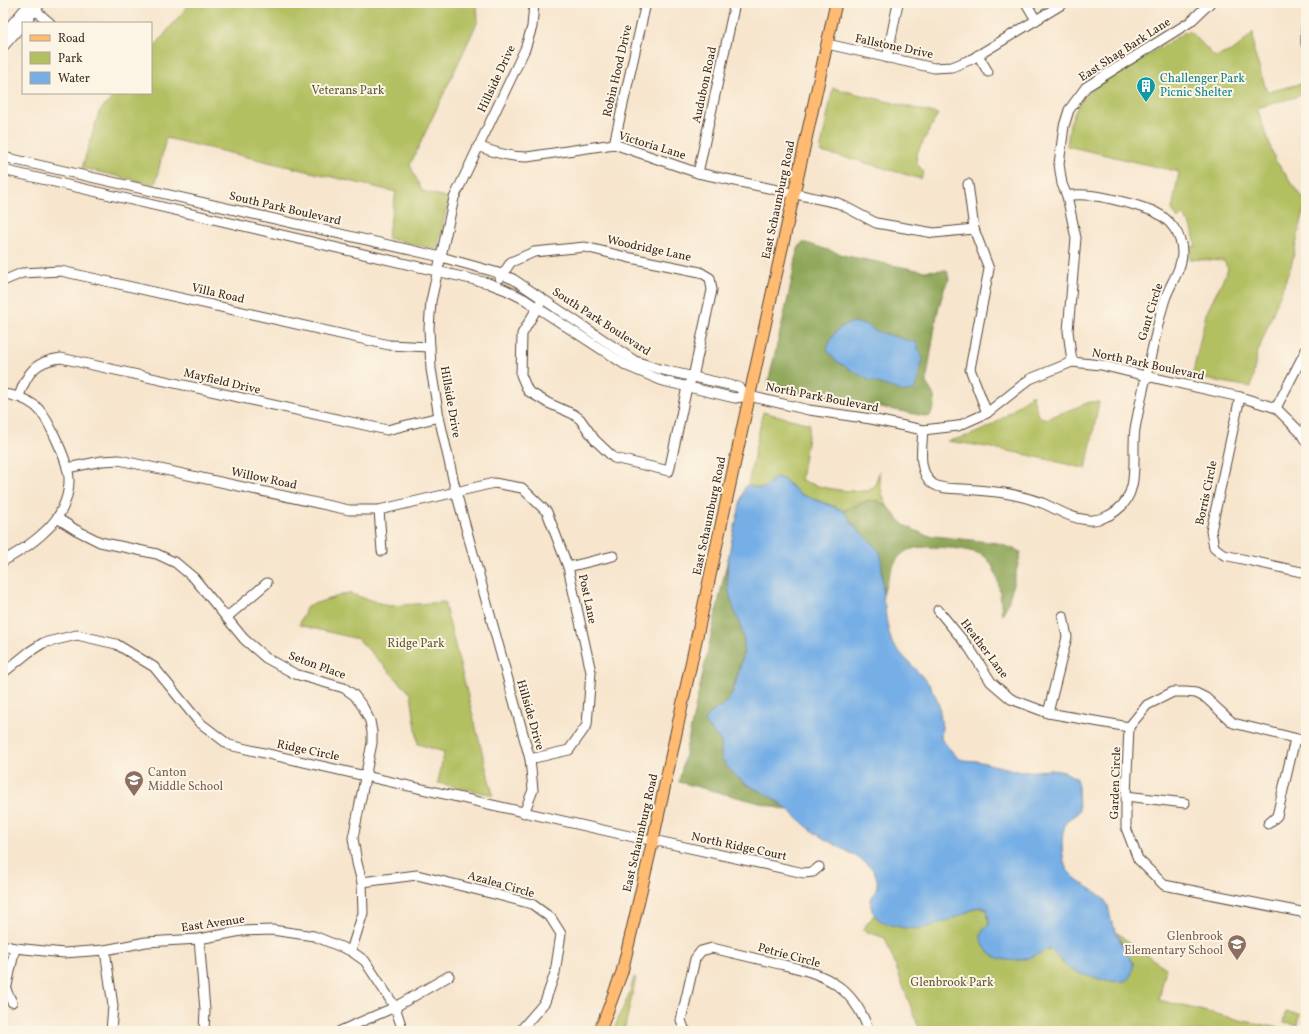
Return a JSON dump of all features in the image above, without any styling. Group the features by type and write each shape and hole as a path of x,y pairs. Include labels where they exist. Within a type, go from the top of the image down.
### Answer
{"main road":[{"name":"East Schaumburg Road","path":"598,1031 603,1023 622,972 653,840 836,3"}],"street":[{"name":"Hillside Drive","path":"524,813 532,790 530,759 456,492 439,418 431,369 429,328 431,301 454,198 525,49 532,27 534,3"},
{"name":"Robin Hood Drive","path":"614,144 646,3"},
{"name":"Audubon Road","path":"698,173 735,3"},
{"path":"886,58 898,3"},
{"path":"1026,3 1036,20"},
{"name":"Fallstone Drive","path":"827,44 934,68 952,67 972,59 1064,3"},
{"name":"East Shag Bark Lane","path":"1072,362 1068,331 1076,238 1067,196 1062,184 1059,164 1064,126 1069,110 1086,87 1190,22 1210,3"},
{"path":"33,5 49,22"},
{"path":"24,22 33,5"},
{"path":"3,34 33,5"},
{"path":"3,47 22,25"},
{"path":"1306,28 1306,44"},
{"path":"978,55 988,72"},
{"name":"Victoria Lane","path":"478,146 499,155 520,157 614,144 698,173 838,203 876,223 934,233 974,229"},
{"name":"South Park Boulevard","path":"3,157 441,257 502,274 513,279 635,361 653,368 738,387 749,396"},
{"name":"South Park Boulevard","path":"3,170 438,271 496,286 515,294 632,369 663,381 687,387 735,398 749,396"},
{"path":"968,184 974,229 989,269 970,369 987,412"},
{"path":"130,199 133,187"},
{"name":"Gant Circle","path":"923,430 923,471 928,479 934,484 952,489 1005,493 1042,503 1068,515 1087,520 1096,520 1117,511 1126,500 1133,486 1135,430 1146,376 1165,299 1180,262 1182,253 1178,233 1160,214 1143,207 1091,195 1076,194 1067,196"},
{"name":"Woodridge Lane","path":"496,286 502,274 511,262 534,252 585,246 626,257 700,272 710,278 712,290 693,377 687,387 669,471 614,458 595,440 580,419 528,391 521,375 522,334 537,308"},
{"name":"Villa Road","path":"3,281 22,273 61,271 389,345 430,347"},
{"path":"537,308 542,299"},
{"path":"1276,408 1306,350"},
{"name":"Mayfield Drive","path":"19,396 29,373 38,365 49,359 61,358 387,430 439,418"},
{"name":"North Park Boulevard","path":"749,396 809,410 871,419 923,430 958,426 987,412 1030,379 1072,362 1101,364 1146,376 1240,397 1276,408 1300,432 1306,442"},
{"path":"3,394 19,396 34,405 42,413 48,423 67,468 69,480 68,494 57,518 39,538 3,562"},
{"name":"Borris Circle","path":"1240,397 1211,531 1214,547 1224,555 1306,573"},
{"name":"Willow Road","path":"67,468 102,461 118,460 349,510 380,510 456,492"},
{"name":"Post Lane","path":"456,492 494,483 522,488 548,512 568,567 591,672 587,725 569,750 530,759"},
{"path":"380,510 382,551"},
{"path":"1113,512 1119,521"},
{"name":"Seton Place","path":"57,518 76,530 100,542 157,554 176,563 194,578 244,639 266,658 295,674 344,688 354,695 364,707 370,721 372,743 353,838 362,882 363,913 351,951"},
{"path":"568,567 613,556"},
{"path":"227,617 267,583"},
{"name":"Heather Lane","path":"938,610 970,649 991,682 1011,700 1048,713 1129,727"},
{"path":"1048,713 1067,637 1063,616"},
{"name":"Ridge Circle","path":"3,673 43,643 77,635 116,644 154,667 199,722 229,745 524,813 653,840"},
{"path":"1129,727 1147,706 1173,692 1186,692 1196,693 1206,698 1233,723 1306,741"},
{"name":"Garden Circle","path":"1129,727 1126,828 1138,859 1164,885 1306,913"},
{"path":"1268,824 1277,816 1295,739"},
{"path":"1126,796 1185,803"},
{"name":"North Ridge Court","path":"653,840 804,873 813,872 819,867"},
{"name":"Azalea Circle","path":"362,882 417,875 532,904 552,918 561,934 555,973 545,1002 520,1031"},
{"name":"East Avenue","path":"3,945 15,948 64,953 105,950 146,942 199,939 241,931 272,930 314,936 351,951 365,961 395,1007 403,1031"},
{"path":"199,939 205,1010 204,1031"},
{"name":"Petrie Circle","path":"684,1030 681,1020 699,947 712,948 800,969 818,975 838,986 846,993 861,1013 869,1031"},
{"path":"12,1002 6,990 15,948"},
{"path":"105,950 113,1006 111,1031"},
{"path":"340,1031 395,1007 448,976"}],"green space":[{"name":"Veterans Park","path":"190,3 477,3 478,21 410,165 422,191 449,198 437,250 387,238 396,192 166,138 155,185 82,168 99,112 115,94 152,94 152,50"},
{"path":"1189,30 1215,57 1236,49 1253,32 1254,52 1267,92 1304,83 1306,94 1257,108 1275,160 1306,202 1291,266 1257,354 1251,387 1192,377 1206,314 1228,269 1224,261 1190,259 1190,247 1196,246 1192,228 1183,214 1178,219 1172,210 1179,172 1067,146 1070,123 1079,103 1096,86"},
{"path":"833,88 938,114 916,155 917,164 924,172 921,179 856,160 820,152"},
{"path":"802,243 847,256 912,269 924,271 947,270 949,279 944,289 937,314 926,383 935,400 934,407 929,417 871,405 839,402 774,387 768,383 798,249"},
{"path":"1032,394 1038,416 1046,419 1090,402 1099,402 1086,469 1017,453 947,441 973,434 994,424"},
{"path":"763,412 810,424 801,480 817,486 834,489 868,491 875,486 879,471 882,494 888,507 878,501 844,512 836,507 800,494 783,479 773,479 764,488 755,488 748,485"},
{"path":"868,500 878,501 888,507 904,525 925,535 998,543 1021,552 1008,604 1002,614 1000,591 996,575 989,561 984,556 962,549 921,547 911,549 903,553 897,559 892,568 883,595 882,570 876,548 861,534 842,511"},
{"path":"728,558 726,573 730,597 740,623 744,640 744,651 730,699 710,713 707,726 720,741 721,754 745,784 772,797 787,810 679,782"},
{"name":"Ridge Park","path":"348,593 389,606 444,602 493,795 438,783 444,752 418,744 411,694 358,639 299,625 307,606"},
{"name":"Glenbrook Park","path":"979,907 987,909 989,925 982,931 1043,951 1052,950 1060,961 1100,979 1119,981 1132,972 1133,963 1117,932 1133,946 1166,968 1159,1000 1244,1021 1296,1031 920,1031 885,938 862,930 874,915 885,923 940,922"},
{"path":"634,977 636,978 624,1031 613,1031 630,992"},
{"path":"1286,1012 1300,1014 1298,1025 1284,1023"}],"water":[{"path":"853,322 867,325 875,331 916,342 922,357 914,391 904,392 869,380 836,361 827,350 833,335 843,326"},
{"path":"775,477 783,479 800,494 842,510 853,525 881,554 883,601 886,620 893,645 929,684 939,705 942,727 941,739 957,757 963,760 977,761 1022,772 1050,770 1065,772 1076,778 1079,811 1067,821 1064,828 1062,847 1064,860 1068,871 1100,895 1107,904 1114,927 1133,963 1132,974 1126,980 1120,982 1106,980 1076,972 1069,968 1055,953 1049,949 1026,959 1005,960 998,958 988,951 981,939 981,934 989,925 987,909 983,907 976,908 951,919 922,928 904,928 882,922 876,917 871,907 871,900 877,886 876,877 872,869 858,858 818,835 774,799 739,779 725,763 721,755 721,743 705,722 709,715 725,703 733,692 744,651 743,636 728,586 727,576 730,547 746,485 761,489"}],"place":[{"name":"Challenger Park Picnic Shelter","path":"1146,103"},
{"name":"Canton Middle School","path":"134,797"},
{"name":"Glenbrook Elementary School","path":"1237,961"}]}
